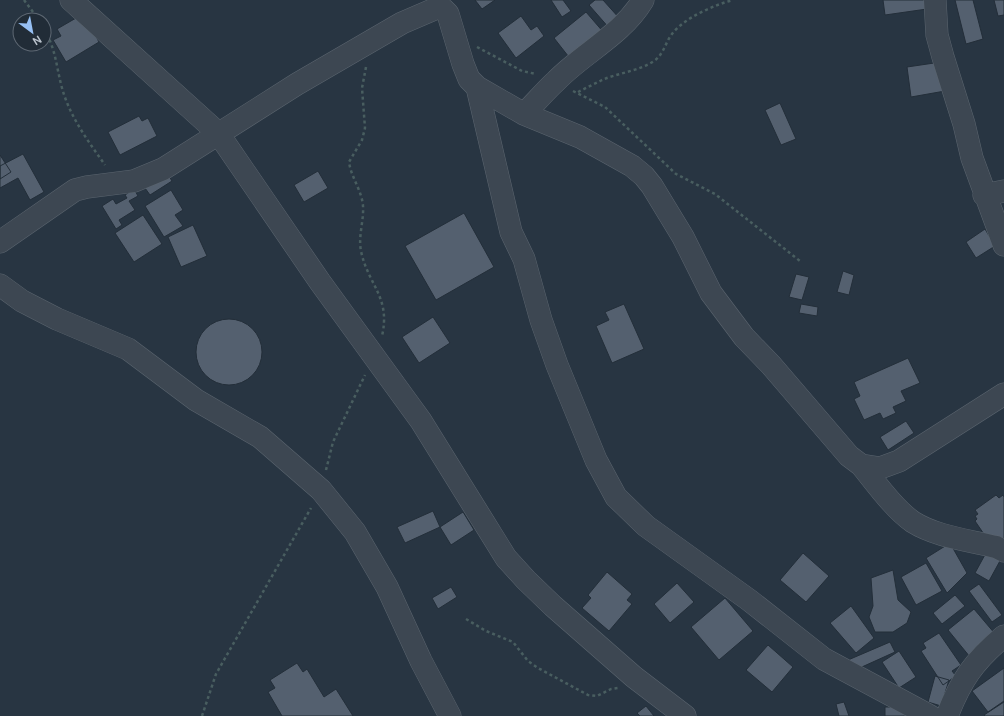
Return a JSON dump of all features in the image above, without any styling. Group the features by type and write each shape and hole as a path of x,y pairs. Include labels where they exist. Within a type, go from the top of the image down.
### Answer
{"street":[{"path":"71,0 218,133 320,282 421,421 506,558 548,602 634,677 686,716"},
{"path":"524,114 556,80 601,45 620,27 643,0"},
{"path":"935,0 939,42 972,158 994,193 1004,245"},
{"path":"0,242 75,190 134,181 163,169 297,84 427,11 449,5 450,19 454,35 469,79 477,87 524,114 580,137 632,166 644,176 652,186 679,230 712,293 744,337 771,365 849,456 861,465 884,494 913,522 934,531 996,547 1004,551"},
{"path":"477,87 511,232 524,259 541,320 557,364 596,460 616,497 646,526 760,608 824,659 930,716"},
{"path":"3,291 57,319 128,349 196,400 260,437 321,490 355,532 386,587 421,661 450,716"},
{"path":"861,465 880,468 900,461 1004,394"},
{"path":"947,716 962,680 974,664 1004,636"}],"path":[{"path":"24,0 33,12"},
{"path":"577,93 602,80 652,62 662,52 672,34 676,30 700,12 717,4 733,0"},
{"path":"454,35 522,70 556,80 577,93 605,107 676,174 715,194 800,261"},
{"path":"52,43 62,89 78,128 119,184"},
{"path":"202,716 216,674 321,490 333,442 382,336 385,314 378,290 366,268 361,251 360,235 363,205 349,162 362,140 365,128 362,88 371,43"},
{"path":"466,619 486,631 513,642 528,660 538,668 592,697 611,689 622,690"}],"building":[{"path":"475,0 495,0 482,9"},
{"path":"551,0 563,0 571,11 562,17"},
{"path":"595,0 603,0 620,19 610,29 589,5"},
{"path":"883,0 933,0 934,8 885,15"},
{"path":"955,0 973,0 983,39 966,44"},
{"path":"994,0 1004,0 1004,15 998,16"},
{"path":"586,12 605,34 572,61 554,38"},
{"path":"83,14 99,42 66,62 53,40 61,36 57,29"},
{"path":"521,16 531,30 537,26 544,36 516,58 498,33"},
{"path":"941,62 945,91 911,97 907,67"},
{"path":"780,103 796,139 781,145 765,110"},
{"path":"139,116 142,121 148,118 157,136 120,155 108,132"},
{"path":"23,154 44,192 30,200 18,178 0,188 0,166"},
{"path":"0,155 11,172 0,179"},
{"path":"318,171 328,188 304,202 294,185"},
{"path":"167,173 172,181 150,195 145,188"},
{"path":"134,189 138,196 129,201 135,210 119,220 122,225 116,229 102,206 113,199 116,204 127,198 125,195"},
{"path":"171,190 183,210 175,215 183,226 164,237 145,206"},
{"path":"464,213 494,267 436,300 405,246"},
{"path":"143,215 162,244 134,262 115,233"},
{"path":"193,225 207,256 181,267 168,237"},
{"path":"985,229 995,246 976,258 966,242"},
{"path":"843,271 854,275 849,295 837,292"},
{"path":"796,274 809,277 802,300 789,297"},
{"path":"624,304 644,349 612,363 596,326 609,320 605,312"},
{"path":"801,304 818,307 817,316 799,313"},
{"path":"433,317 450,343 419,363 402,337"},
{"path":"229,319 242,322 252,329 259,339 262,352 259,365 252,375 242,382 229,385 216,382 206,375 199,365 196,352 199,339 206,329 216,322"},
{"path":"908,358 920,383 901,391 906,401 893,407 896,413 883,419 880,413 864,420 854,399 860,396 854,382"},
{"path":"906,421 914,433 888,450 880,437"},
{"path":"996,495 999,498 1003,495 1004,497 1004,539 990,543 975,521 977,519 975,516 978,514 975,510"},
{"path":"433,511 440,527 405,543 397,527"},
{"path":"463,512 474,530 451,545 440,527"},
{"path":"950,543 967,573 947,593 926,558"},
{"path":"987,551 1001,559 989,581 975,573"},
{"path":"803,553 829,576 806,602 780,580"},
{"path":"926,563 942,591 916,605 901,577"},
{"path":"893,570 898,600 911,612 907,623 893,632 875,632 869,617 873,606 871,578"},
{"path":"607,572 632,594 627,600 632,604 609,631 582,608 591,598 588,595"},
{"path":"677,583 694,602 670,623 654,604"},
{"path":"979,584 1002,615 992,622 969,591"},
{"path":"451,587 457,597 438,609 432,598"},
{"path":"955,595 965,606 942,624 933,613"},
{"path":"725,598 753,631 719,660 691,627"},
{"path":"851,606 874,638 856,653 830,623"},
{"path":"974,609 996,635 970,657 948,630"},
{"path":"939,633 961,665 952,671 956,676 943,685 921,651 926,648 923,643"},
{"path":"890,642 895,652 853,671 848,660"},
{"path":"768,645 793,667 772,692 746,670"},
{"path":"899,651 916,677 899,688 882,662"},
{"path":"297,663 303,672 307,669 324,697 336,689 353,716 282,716 268,692 275,688 270,680"},
{"path":"1004,668 1004,701 988,712 972,691"},
{"path":"935,676 949,680 941,706 928,702"},
{"path":"844,702 849,716 839,716 836,704"},
{"path":"1004,702 1004,716 984,715"},
{"path":"646,706 654,716 640,716 637,713"},
{"path":"885,707 909,707 909,716 885,716"}]}
